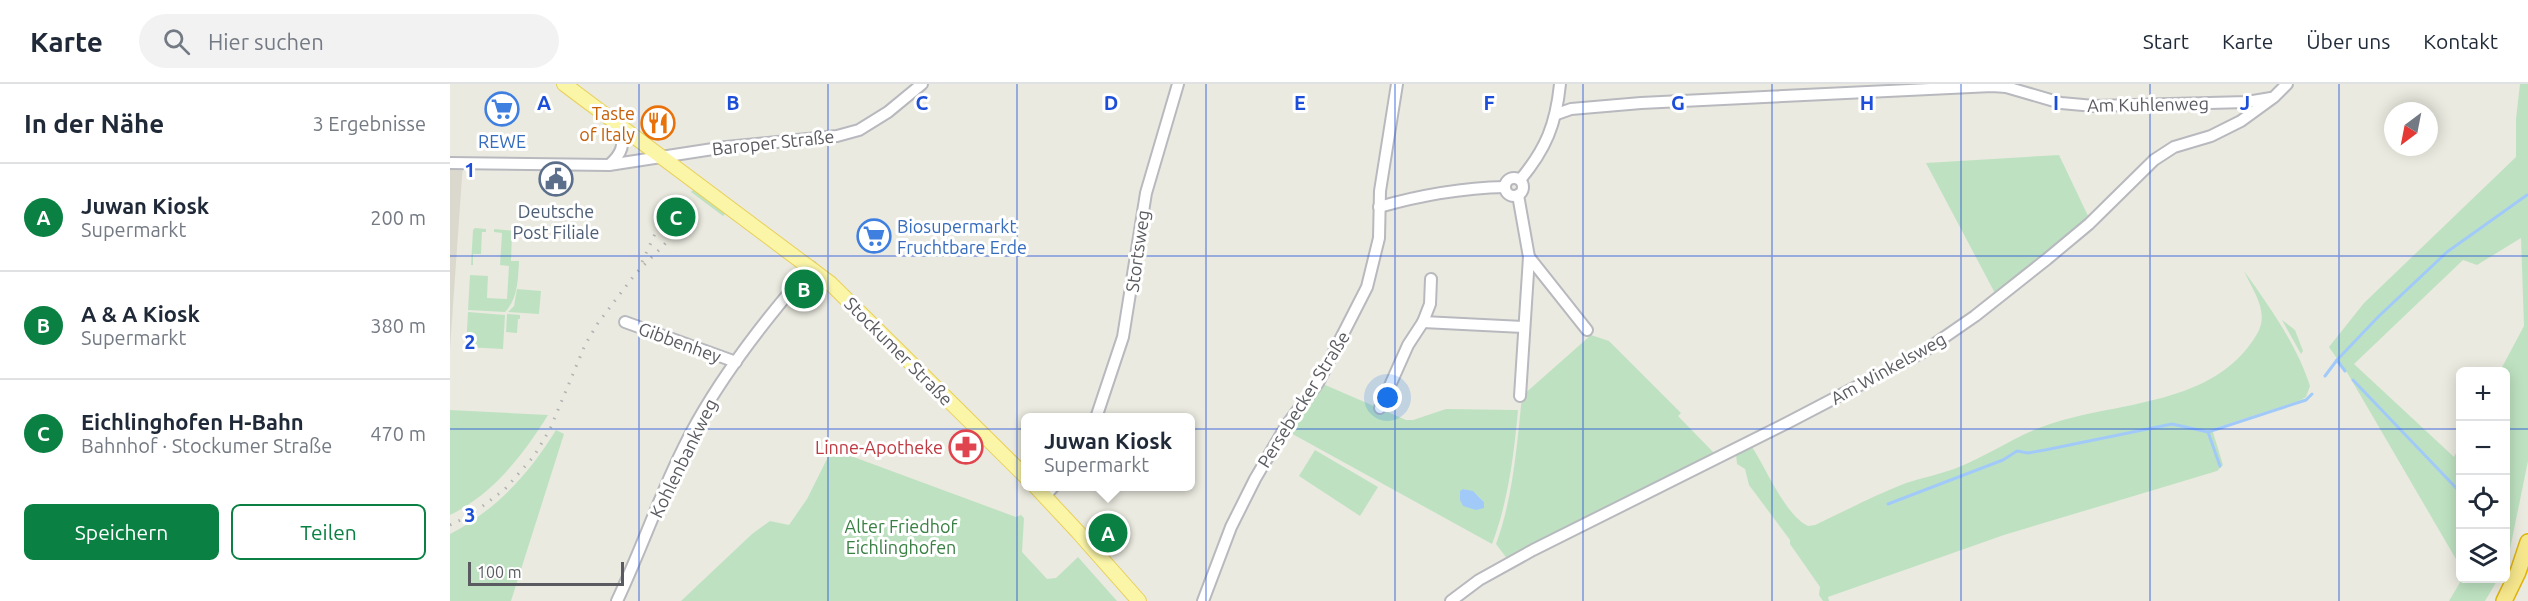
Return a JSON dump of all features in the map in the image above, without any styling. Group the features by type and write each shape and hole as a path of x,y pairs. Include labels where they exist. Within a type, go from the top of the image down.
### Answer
{"highway":[{"path":"2504,601 2518,572 2528,542"}],"main road":[{"name":"Stockumer Straße","path":"564,84 811,267 866,318 1021,472"},
{"path":"1045,491 1139,601"}],"street":[{"name":"Baroper Straße","path":"450,163 609,165 726,147 814,139 854,132 888,112 922,84"},
{"name":"Stortsweg","path":"1097,413 1123,337 1146,193 1178,84"},
{"name":"Persebecker Straße","path":"1203,601 1231,527 1255,478 1286,426 1318,383 1367,287 1379,238 1379,207 1397,84"},
{"path":"1520,180 1534,163 1547,141 1557,114 1560,84"},
{"name":"Am Winkelsweg","path":"1451,601 1479,580 1533,550 1815,409 1923,352 1975,316 2048,259 2089,224 2154,160 2174,147 2232,127 2274,97 2287,84"},
{"name":"Am Kuhlenweg","path":"1557,114 1571,109 1625,104 1992,86 2006,87 2061,103 2094,106 2247,102 2274,97"},
{"path":"609,165 617,158 623,147 621,127"},
{"path":"1505,187 1510,178 1520,180"},
{"path":"1505,187 1509,195 1518,195 1524,188 1520,180"},
{"path":"1379,207 1418,196 1466,188 1505,187"},
{"path":"1518,195 1529,257 1520,396"},
{"path":"1529,257 1587,330"},
{"name":"Kohlenbankweg","path":"617,601 675,466 696,424 736,362 811,267"},
{"path":"1380,408 1408,345 1423,322 1430,303 1431,279"},
{"name":"Gibbenhey","path":"625,322 736,362"},
{"path":"1423,322 1523,327"}],"shaded area":[{"path":"450,163 463,163 450,349"}],"green space":[{"path":"2520,84 2528,84 2528,461 2510,549 2510,367 2502,367 2524,326 2521,238 2477,265 2463,260 2354,364 2454,457 2456,453 2456,559 2348,374 2329,347 2364,303 2516,157 2516,119"},
{"path":"2059,155 2090,220 1997,297 1926,163"},
{"path":"694,189 726,213 723,216 691,192"},
{"path":"475,228 486,229 486,232 482,232 481,254 473,254 473,265 471,265 473,230"},
{"path":"494,229 516,231 520,234 512,234 511,261 519,261 515,295 505,312 468,310 470,275 488,276 487,298 507,299 509,266 500,265 502,233 494,232"},
{"path":"2244,271 2290,341 2310,386 2306,397 2299,401 2212,429 2223,465 2217,471 2004,535 1828,597 1829,601 1823,601 1819,595 1820,587 1790,544 1790,540 1749,485 1745,469 1737,464 1736,454 1747,447 1752,447 1792,512 1808,526 1815,525 1906,483 1959,467 2038,428 2077,416 2164,397 2191,388 2217,375 2239,358 2261,326 2259,302"},
{"path":"517,289 541,291 539,314 508,312 514,306"},
{"path":"468,312 505,315 503,349 466,347"},
{"path":"507,314 520,315 517,333 506,332"},
{"path":"2282,320 2295,330 2303,351 2301,354"},
{"path":"1591,335 1609,341 1681,413 1678,416 1716,455 1508,560 1496,544 1507,508 1522,396"},
{"path":"1323,384 1406,420 1413,420 1446,409 1518,410 1510,478 1492,544 1287,431","holes":["1464,489 1476,494 1484,502 1460,496"]},
{"path":"450,410 548,415 506,472 480,496 450,515"},
{"path":"556,430 564,434 511,601 450,601 450,534 482,514 510,490 535,461"},
{"name":"Alter Friedhof Eichlinghofen","path":"832,449 1016,517 1021,515 1024,518 1022,552 1047,579 1056,578 1078,557 1117,601 681,601 752,534 770,521 789,525 807,499"},
{"path":"1315,450 1378,487 1360,516 1299,476"},
{"path":"2460,583 2496,583 2485,601 2449,601"}],"water":[{"path":"1463,489 1473,491 1484,502 1484,508 1476,510 1463,506 1460,491"}],"waterway":[{"path":"2325,376 2378,317 2447,252 2527,195"},
{"path":"2337,360 2345,371"},
{"path":"2353,380 2456,488"},
{"path":"1888,504 2003,460 2017,451 2028,453 2172,424 2208,432 2306,400 2312,394"},
{"path":"2208,432 2220,466"}],"railway":[{"path":"642,262 654,236 674,208"},
{"path":"450,525 471,515 505,489 534,456 550,429 585,345 598,323 636,273 664,245 686,217"}],"place":[{"name":"REWE","path":"502,109"},
{"name":"Taste of Italy","path":"658,123"},
{"name":"Deutsche Post Filiale","path":"556,179"},
{"name":"Eichlinghofen H-Bahn","path":"676,217"},
{"name":"Biosupermarkt Fruchtbare Erde","path":"874,236"},
{"name":"A & A Kiosk","path":"804,289"},
{"name":"Linne-Apotheke","path":"966,447"},
{"name":"Juwan Kiosk","path":"1108,533"}]}
